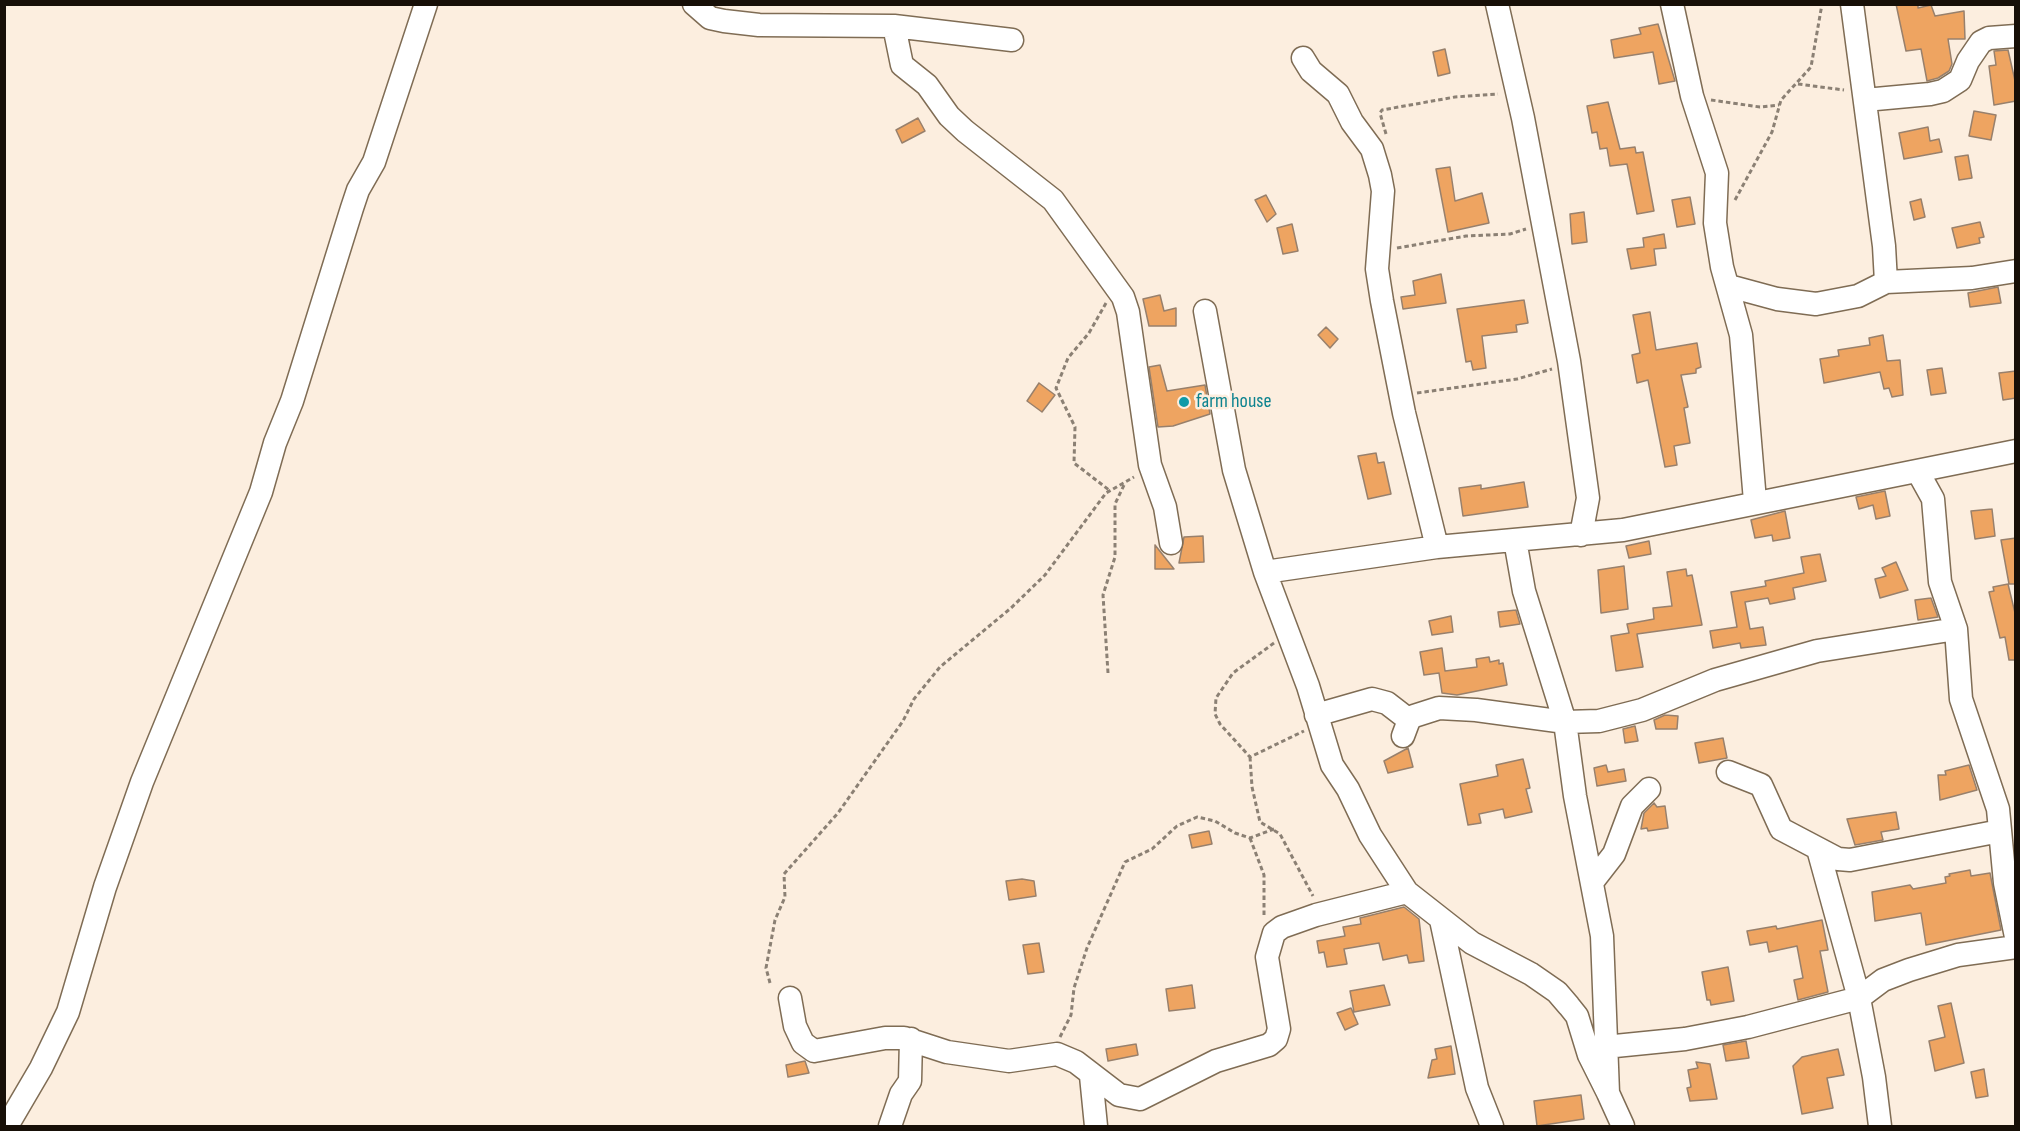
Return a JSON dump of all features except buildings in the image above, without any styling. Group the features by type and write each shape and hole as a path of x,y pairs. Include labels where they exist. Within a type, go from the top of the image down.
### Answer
{"street":[{"path":"7,1126 42,1068 68,1012 105,887 142,782 261,492 275,442 296,389 358,190 374,162 426,4"},
{"path":"694,4 714,19 759,25 894,26 1012,40"},
{"path":"1497,4 1517,92 1569,361 1588,498 1581,535"},
{"path":"1672,4 1692,96 1717,173 1716,208 1719,246 1741,335 1755,501"},
{"path":"1852,4 1884,246 1886,282"},
{"path":"894,26 902,65 932,89 949,116 965,131 1053,200 1123,297 1128,312 1150,465 1164,507 1172,543"},
{"path":"1864,94 1930,94 1942,91 1960,80 1968,61 1981,42 1989,38 2016,36"},
{"path":"1303,58 1311,71 1338,94 1352,122 1372,149 1383,191 1378,251 1382,301 1401,396 1437,547"},
{"path":"1729,286 1777,299 1816,303 1858,296 1886,282 1972,278 2016,271"},
{"path":"1205,311 1234,470 1265,572 1308,686 1332,765 1348,789 1370,835 1407,892 1472,943 1517,965 1557,992 1577,1016 1588,1055 1623,1126"},
{"path":"1265,572 1437,547 1623,530 1755,501 1918,472 2016,451"},
{"path":"1918,472 1934,499 1940,582 1956,629 1961,699 1993,788 2016,937"},
{"path":"1515,540 1524,591 1565,722 1575,796 1593,881 1602,936 1608,1093"},
{"path":"1317,717 1372,699 1387,703 1406,728 1421,713 1449,708 1565,722 1599,721 1642,710 1715,680 1817,651 1956,629"},
{"path":"1728,772 1761,785 1778,826 1838,859 1850,860 2000,831"},
{"path":"1593,881 1614,854 1632,806 1649,789"},
{"path":"1818,849 1859,998 1880,1126"},
{"path":"790,998 795,1026 803,1043 814,1050 885,1038 911,1039 947,1052 1009,1061 1050,1053 1076,1062 1091,1076 1119,1095 1140,1099 1216,1061 1269,1045 1276,1039 1279,1029 1267,957 1270,937 1282,927 1322,913 1407,892"},
{"path":"1441,920 1477,1088 1492,1126"},
{"path":"1605,1047 1706,1035 1859,998 1883,980 1909,969 1958,955 2016,946"},
{"path":"890,1126 901,1094 910,1081 911,1039"},
{"path":"1091,1076 1096,1126"}],"path":[{"path":"1716,208 1731,203 1737,197 1772,132 1779,105 1798,84 1814,59 1815,35 1822,4"},
{"path":"1798,84 1864,94"},
{"path":"1372,149 1385,138 1380,113 1382,110 1455,98 1517,92"},
{"path":"1692,96 1752,106 1779,105"},
{"path":"1378,251 1484,233 1518,233 1542,217"},
{"path":"1109,490 1074,463 1075,427 1056,388 1068,358 1102,313 1113,284"},
{"path":"1401,396 1517,379 1540,374 1569,361"},
{"path":"770,983 766,968 775,920 785,897 784,874 838,813 903,721 927,682 951,655 1011,608 1045,575 1109,490 1124,483 1150,465"},
{"path":"1108,673 1103,594 1115,557 1115,504 1124,483"},
{"path":"1288,634 1241,666 1216,698 1215,714 1220,724 1250,757 1256,813 1263,825 1274,829 1284,840 1322,913"},
{"path":"1250,757 1294,738 1317,717"},
{"path":"1042,1055 1064,1032 1071,1015 1074,988 1086,948 1125,862 1152,849 1177,826 1197,817 1215,821 1234,833 1250,838 1274,829"},
{"path":"1250,838 1264,874 1263,913 1270,937"}],"place":[{"name":"farm house","path":"1184,402"}]}
